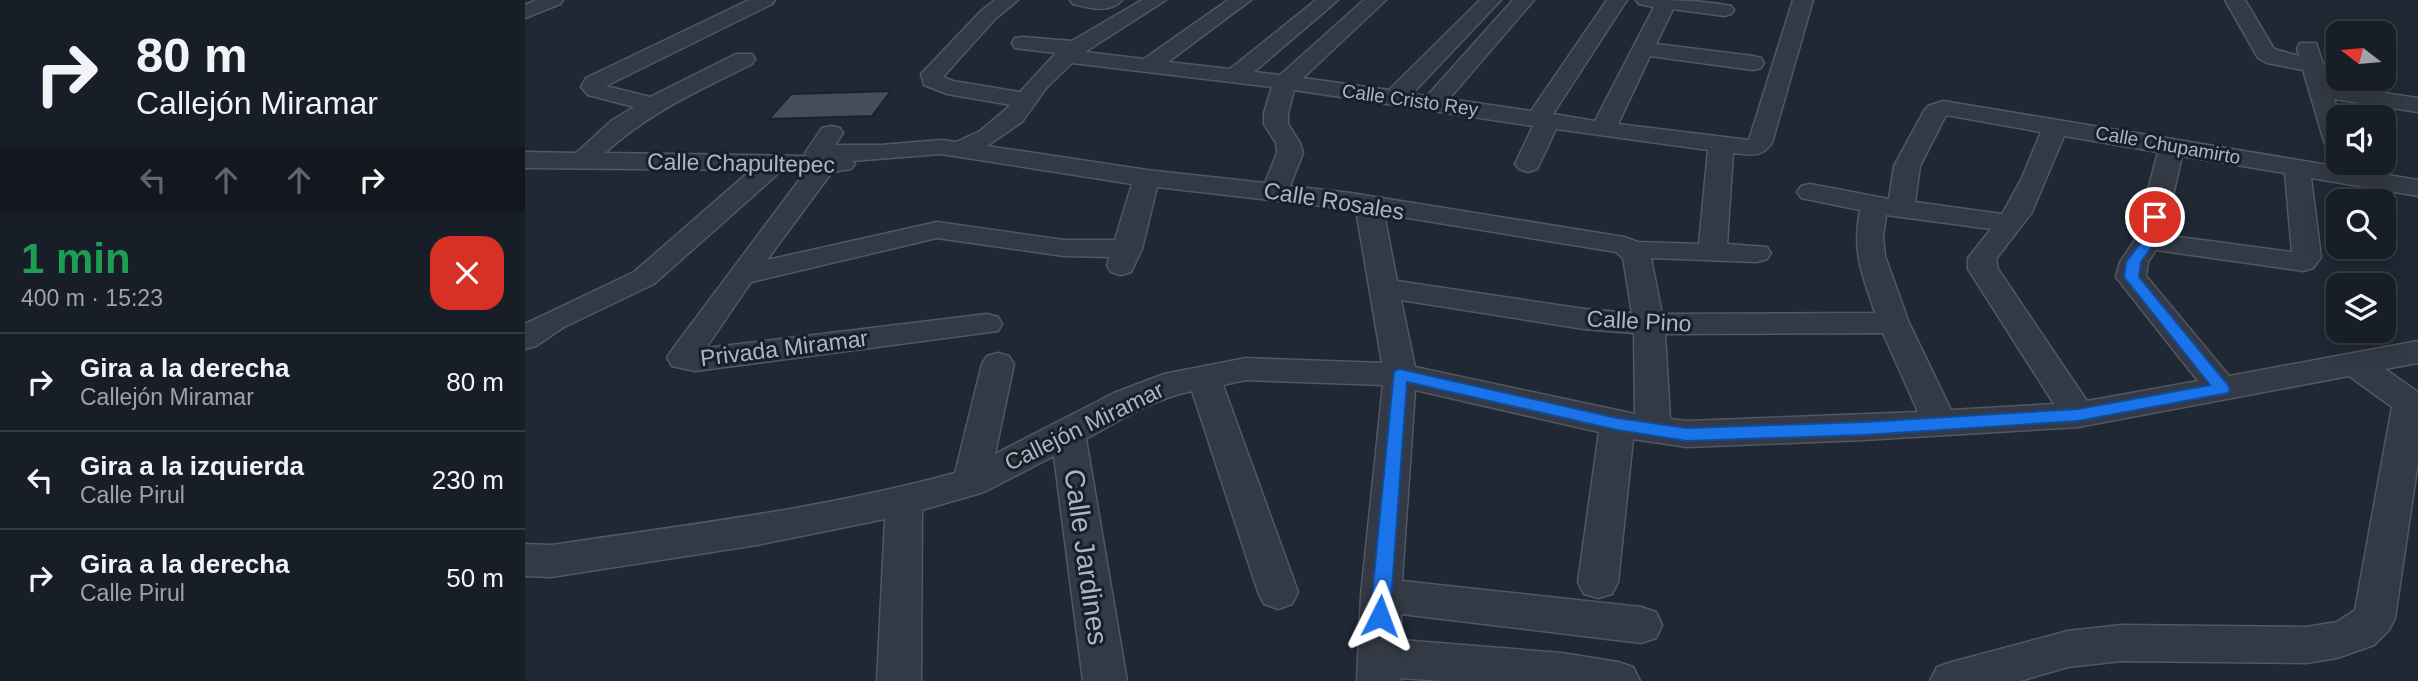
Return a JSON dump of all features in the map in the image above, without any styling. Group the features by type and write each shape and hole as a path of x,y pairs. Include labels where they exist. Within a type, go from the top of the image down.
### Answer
{"street":[{"path":"525,12 553,0"},
{"path":"653,105 593,87 600,78 765,0"},
{"path":"1008,0 988,15 932,74 932,80 947,87 1024,100"},
{"path":"1080,0 1106,4 1112,0"},
{"path":"831,133 818,153 881,153 941,147 957,150 989,136 1014,117 1024,100 1071,52 1156,0"},
{"path":"1148,66 1241,0"},
{"path":"1235,76 1328,0"},
{"path":"1275,191 1290,153 1288,143 1276,124 1285,82 1376,0"},
{"path":"1396,97 1491,0"},
{"path":"1434,102 1524,0"},
{"path":"1528,164 1543,120 1617,0"},
{"name":"Calle Cristo Rey","path":"1023,43 1148,66 1434,102 1603,129 1755,148 1760,143 1803,0"},
{"path":"2235,0 2269,55 2310,56 2326,111"},
{"path":"1603,129 1643,50 1656,1 1699,3 1724,10"},
{"path":"1643,50 1753,62"},
{"path":"581,162 620,126 653,105 744,59"},
{"path":"2320,90 2418,105"},
{"name":"Calle Chupamirto","path":"1888,207 1936,111 1943,108 2297,166 2326,164"},
{"path":"2055,126 2034,180 2010,223 1982,258 1983,269 2078,415"},
{"path":"1712,253 1721,145"},
{"path":"2172,146 2149,241 2134,262 2131,277 2222,389"},
{"name":"Calle Rosales","path":"957,150 1147,178 1275,191 1624,246 1633,251 1647,248 1757,253"},
{"name":"Calle Chapultepec","path":"525,160 825,164 893,161 957,150"},
{"path":"525,339 543,325 644,278 776,162"},
{"path":"741,275 825,164"},
{"path":"2149,241 2304,262 2307,257 2297,166"},
{"name":"Calle Chupamirto","path":"2378,175 2418,188"},
{"path":"741,275 937,230 1125,258 1147,178"},
{"path":"1811,192 1888,207 2010,223"},
{"path":"1369,206 1400,375 1381,595 1379,669 1562,672 1618,681"},
{"path":"1888,207 1869,237 1871,256 1894,323 1940,424"},
{"path":"1633,251 1637,258 1649,324 1653,430"},
{"name":"Privada Miramar","path":"741,275 683,358 695,360 987,324"},
{"name":"Calle Pino","path":"1385,288 1584,318 1649,324 1894,323"},
{"name":"Callejón Miramar","path":"525,560 551,561 757,530 904,501 971,482 1068,434 1126,401 1164,385 1246,369 1400,375 1617,424 1687,434 1940,424 2078,415 2418,352"},
{"path":"1952,681 2069,649 2121,643 2307,645 2337,640 2359,632 2374,618 2414,406 2354,363"},
{"path":"971,482 998,364"},
{"path":"1203,376 1279,592"},
{"path":"1598,582 1617,424"},
{"name":"Calle Jardines","path":"1068,434 1105,681"},
{"path":"899,681 904,501"},
{"path":"1381,595 1641,625"}],"building":[{"path":"891,91 872,116 769,119 791,94"}],"route":[{"path":"1380,616 1400,375 1617,424 1687,434 1864,428 2078,415 2222,389 2131,277 2134,262 2149,241 2155,217"}]}
